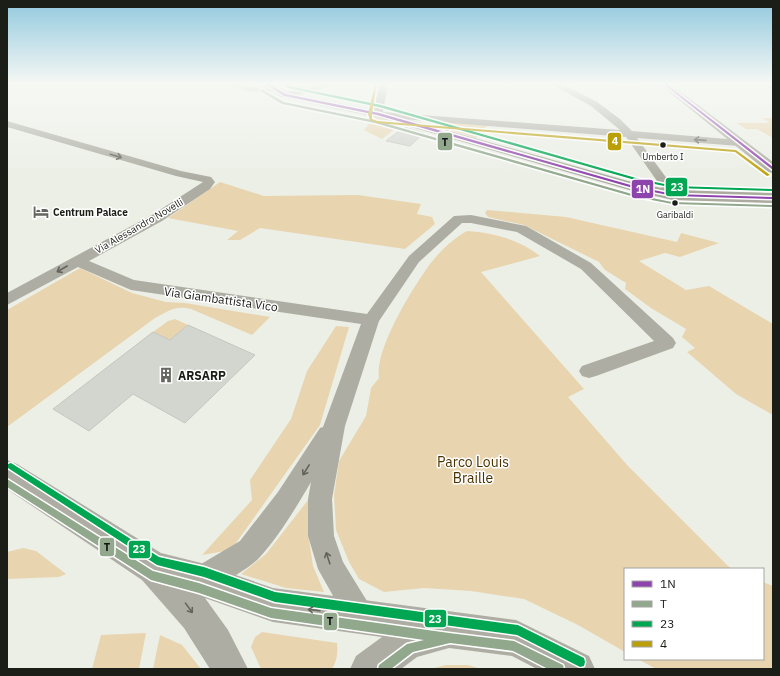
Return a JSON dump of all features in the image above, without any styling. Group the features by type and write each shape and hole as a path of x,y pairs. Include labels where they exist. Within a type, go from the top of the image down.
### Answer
{"main road":[{"path":"380,115 633,187 673,195 773,198"},
{"path":"703,115 773,169"}],"street":[{"path":"386,115 739,143"},
{"path":"608,115 628,135 673,195"},
{"path":"441,132 432,126 434,122 448,119"},
{"name":"Via Alessandro Novelli","path":"7,124 184,175 207,179 209,182 206,186 157,218 7,300"},
{"path":"360,616 332,569 321,536 320,499 334,426 371,320 414,259 460,219 471,219 521,229 586,266 667,343 589,371"},
{"name":"Via Giambattista Vico","path":"76,261 131,285 371,320"},
{"path":"201,580 249,550 287,500 334,426"},
{"path":"7,473 154,568 175,588 223,654 229,669"},
{"path":"154,568 201,580 273,605 516,638 576,669"},
{"path":"369,669 408,641 449,630"}],"green space":[{"path":"375,117 400,125 382,139 364,130"},
{"path":"763,118 773,118 773,138 757,129 746,129 737,123 770,123"},
{"path":"445,122 488,125 476,138 439,127 439,124"},
{"path":"220,182 264,196 358,195 421,204 417,214 432,217 435,224 405,249 260,228 240,240 227,240 238,231 168,218"},
{"path":"487,210 566,217 677,242 681,233 719,243 680,257 665,253 639,261 686,290 709,286 773,324 773,415 736,394 687,352 695,348 682,337 686,329 651,308 625,289 626,283 605,270 599,262 524,225 488,217 485,213"},
{"name":"Parco Louis Braille","path":"467,231 496,235 523,245 540,256 481,272 584,389 568,397 628,466 731,568 624,568 624,651 578,625 524,599 471,591 424,588 384,592 359,579 349,562 336,530 334,495 339,461 366,416 371,388 379,378 379,366 382,352 388,336 405,303 430,264 447,245"},
{"path":"80,268 132,293 166,302 185,303 270,317 252,335 191,309 176,308 168,311 155,318 7,427 7,310"},
{"path":"175,319 188,325 170,340 153,332 168,321"},
{"path":"336,326 349,327 320,425 231,550 202,555 252,500 250,480 291,419 307,371"},
{"path":"308,500 308,533 313,566 324,592 286,588 241,574 266,554"},
{"path":"23,548 36,551 66,574 59,577 7,579 7,552"},
{"path":"764,582 773,586 773,669 656,669 640,660 764,660"},
{"path":"262,632 337,643 337,657 334,666 332,669 261,669 251,647 255,637"},
{"path":"146,633 139,669 92,669 101,635"},
{"path":"160,635 182,645 201,669 153,669"},
{"path":"446,665 468,665 481,669 430,669"}],"building":[{"path":"404,127 424,133 410,146 386,141"},
{"name":"ARSARP","path":"188,325 255,355 185,423 133,394 89,431 53,409 153,332 170,340"}],"transit line":[{"name":"T","path":"340,115 376,122 631,195 672,203 773,206"},
{"name":"4","path":"370,115 371,119 376,122 736,151 768,175"},
{"name":"1N","path":"380,115 633,187 673,195 773,198"},
{"name":"23","path":"410,115 635,179 674,187 773,190"},
{"name":"1N","path":"703,115 773,169"},
{"name":"23","path":"11,466 157,561 204,572 275,597 518,630 580,662"},
{"name":"T","path":"7,483 151,575 199,588 271,613 448,638"},
{"name":"T","path":"383,669 411,648 450,638 514,646 559,669"}],"place":[{"name":"Umberto I","path":"663,145"},
{"name":"Garibaldi","path":"675,203"},
{"name":"Centrum Palace","path":"41,212"},
{"name":"ARSARP","path":"166,375"}]}
